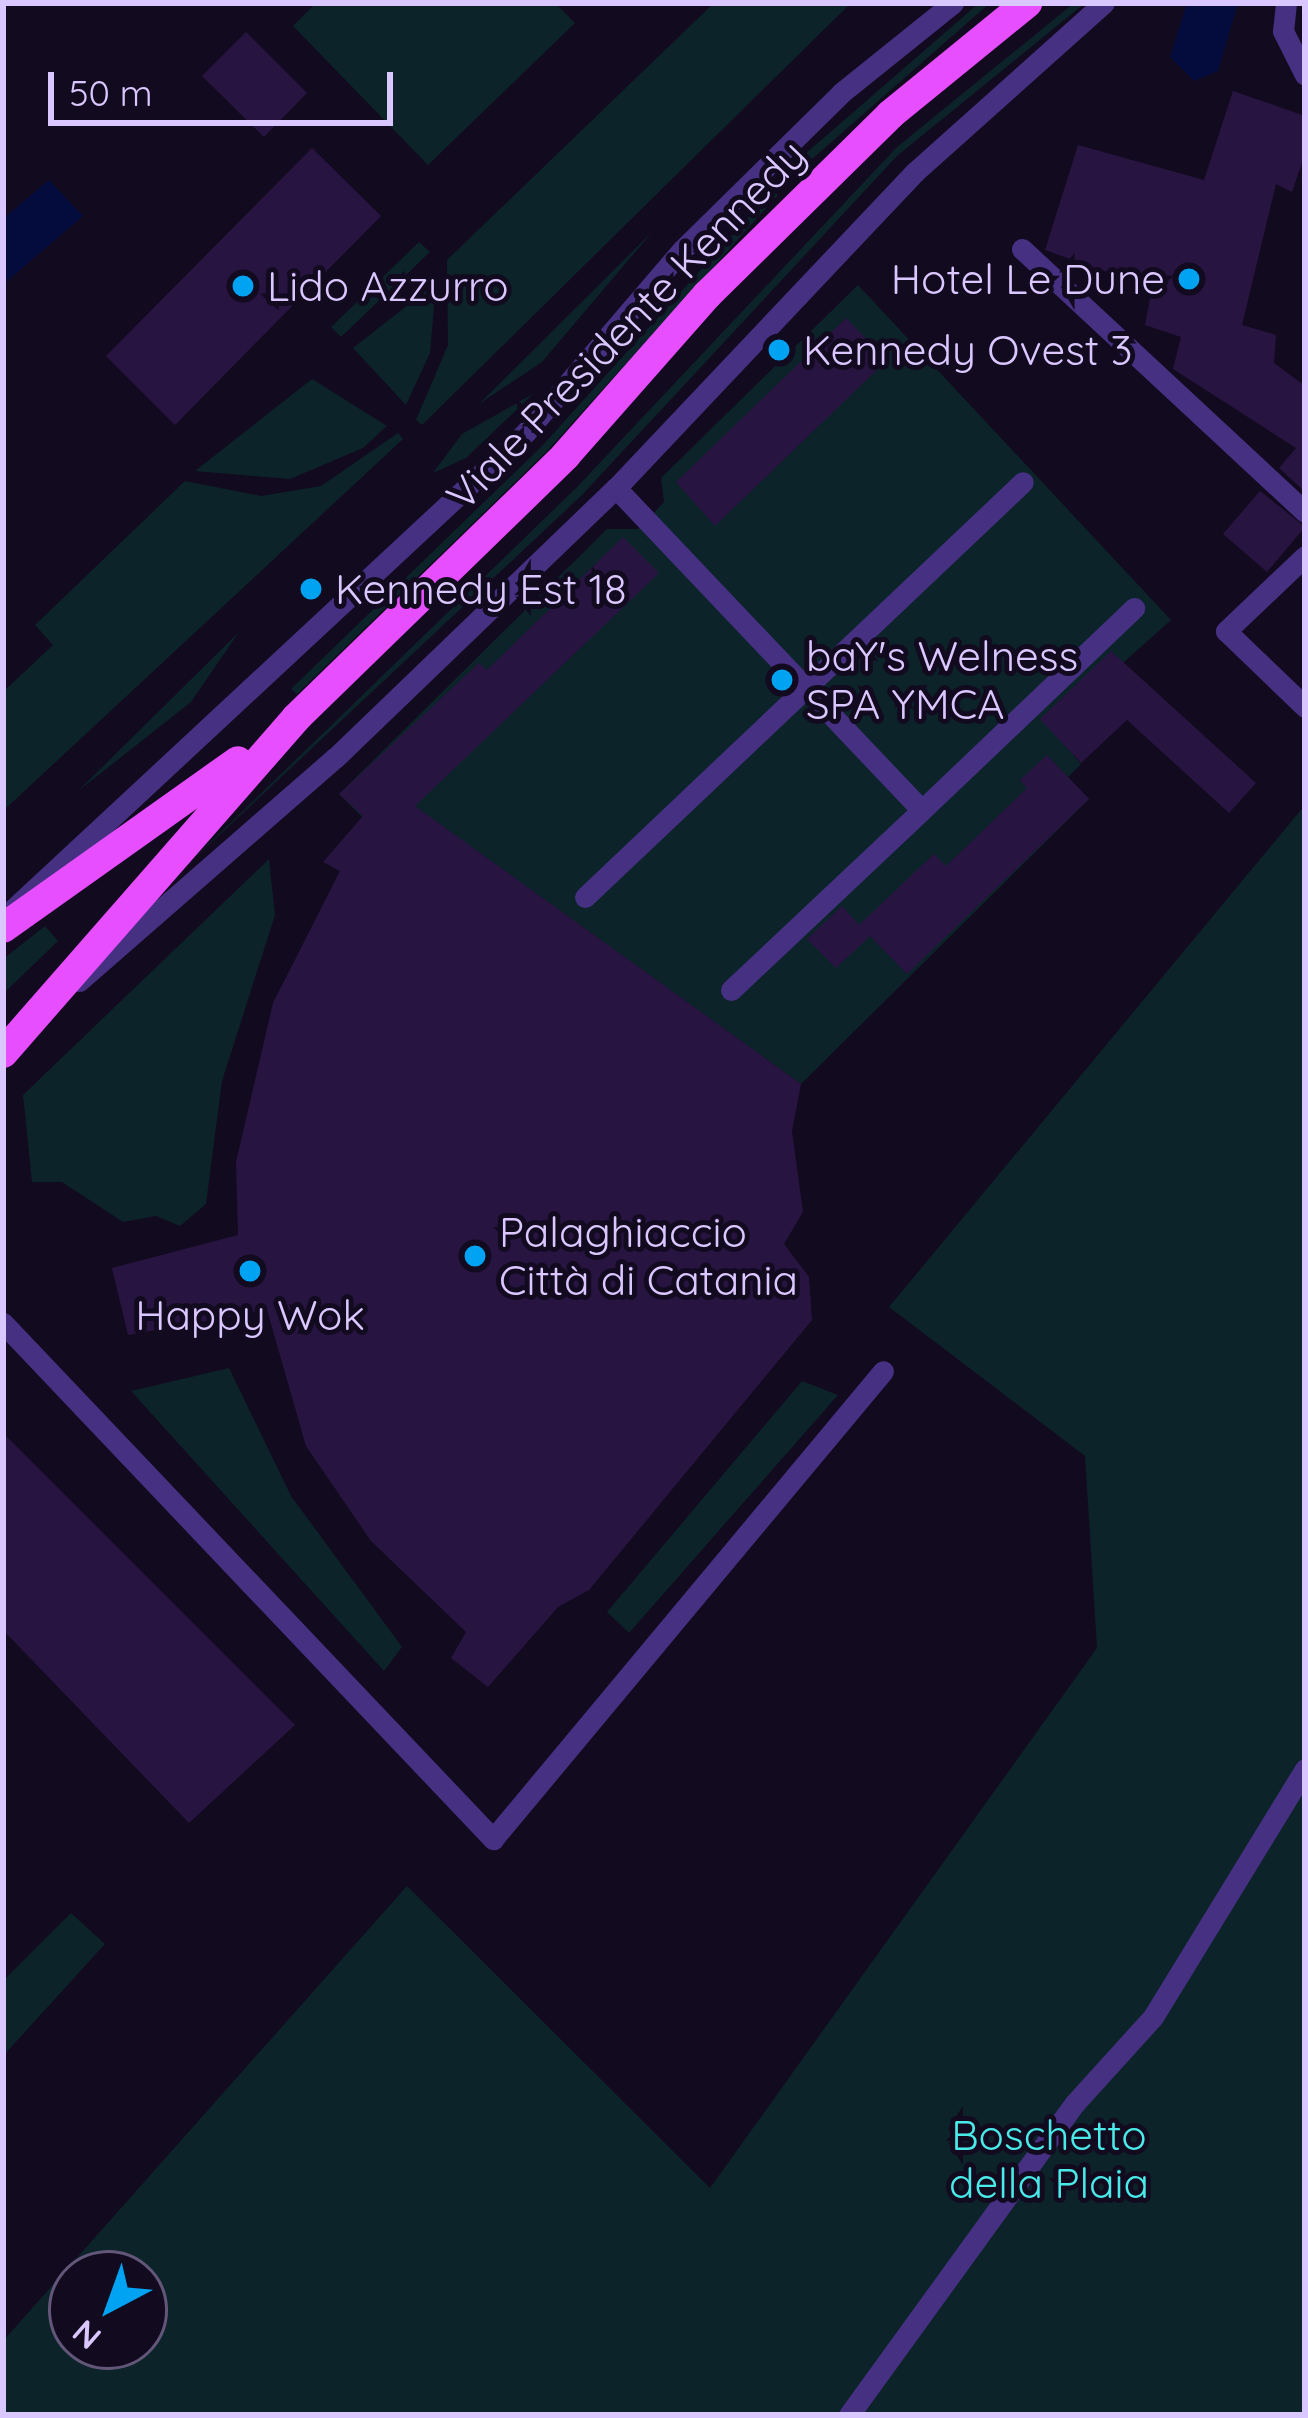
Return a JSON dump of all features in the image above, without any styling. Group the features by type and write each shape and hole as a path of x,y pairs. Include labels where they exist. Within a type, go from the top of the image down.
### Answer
{"main road":[{"name":"Viale Presidente Kennedy","path":"296,718 565,457 798,203 1027,3"},
{"path":"3,924 296,718"},
{"path":"10,1041 296,718"}],"lane":[{"path":"3,924 526,432 766,166 953,3"},
{"path":"10,1041 185,897 616,488 916,171 1104,3"},
{"path":"1286,3 1283,31 1305,76"},
{"path":"1022,249 1305,512"},
{"path":"585,897 1023,482"},
{"path":"616,488 922,810"},
{"path":"1305,556 1226,631 1305,707"},
{"path":"731,990 1134,608"},
{"path":"3,1323 493,1839 884,1371"},
{"path":"848,2415 1075,2103 1153,2017 1305,1769"}],"green space":[{"path":"316,3 555,3 575,23 428,165 293,26"},
{"path":"714,3 851,3 422,425 416,420 448,345 447,260"},
{"path":"979,3 990,3 795,174 789,168"},
{"path":"1074,3 1085,3 897,156 582,495 181,871 577,487 897,147"},
{"path":"772,191 778,195 546,452 297,694 291,689 543,445"},
{"path":"653,231 542,362 479,404"},
{"path":"419,242 430,252 341,337 331,327"},
{"path":"436,283 430,353 406,405 353,348"},
{"name":"baY's Welness SPA YMCA","path":"858,285 1171,620 1086,696 1061,741 1081,764 1068,777 1089,799 801,1084 424,813 362,817 339,794 607,529 638,529 664,502 661,478"},
{"path":"312,379 387,426 363,448 290,479 195,471"},
{"path":"533,394 466,458 433,473 462,434"},
{"path":"398,433 403,439 3,811 3,692 53,645 35,625 185,481 261,496 321,486"},
{"path":"239,632 191,702 77,792"},
{"name":"Boschetto della Plaia","path":"1305,805 1305,2415 3,2415 3,2341 48,2290 48,2370 168,2370 168,2250 84,2250 407,1886 710,2188 1097,1648 1085,1456 889,1307"},
{"path":"269,859 275,915 222,1081 206,1204 180,1226 156,1216 123,1222 62,1182 32,1182 23,1095"},
{"path":"45,926 58,941 3,994 3,959"},
{"path":"229,1368 291,1496 402,1647 384,1671 131,1391"},
{"path":"802,1381 838,1395 629,1633 607,1612"},
{"path":"71,1913 105,1944 3,2056 3,1981"}],"shaded area":[{"path":"1187,3 1238,3 1218,71 1194,81 1170,57"},
{"path":"49,180 83,216 6,282 3,219"}],"building":[{"path":"246,32 307,93 264,137 202,76"},
{"name":"Hotel Le Dune","path":"1233,91 1305,116 1305,154 1292,192 1276,184 1242,325 1276,335 1274,363 1305,386 1305,492 1279,468 1296,448 1173,369 1181,337 1145,325 1152,288 1045,250 1078,145 1204,180"},
{"name":"Lido Azzurro","path":"312,148 381,216 175,425 106,356"},
{"path":"846,318 887,360 715,526 676,482"},
{"path":"1260,491 1305,527 1267,572 1223,534"},
{"name":"Palaghiaccio Città di Catania","path":"623,537 659,573 415,806 801,1084 792,1131 803,1212 784,1244 809,1277 812,1320 589,1590 558,1607 488,1687 451,1658 466,1632 371,1541 306,1446 267,1310 128,1335 112,1268 238,1235 236,1162 273,1003 340,871 323,862 363,816 339,794 479,663 487,670"},
{"path":"1111,651 1256,783 1229,813 1127,720 1081,763 1040,719"},
{"path":"1047,755 1089,799 907,974 870,936 836,968 807,939 842,906 859,925 934,854 946,866 1027,788 1020,780"},
{"path":"3,1433 295,1725 189,1823 3,1630"}],"place":[{"name":"Hotel Le Dune","path":"1189,279"},
{"name":"Lido Azzurro","path":"243,286"},
{"name":"Kennedy Ovest 3","path":"779,350"},
{"name":"Kennedy Est 18","path":"311,589"},
{"name":"baY's Welness SPA YMCA","path":"782,680"},
{"name":"Palaghiaccio Città di Catania","path":"475,1256"},
{"name":"Happy Wok","path":"250,1271"}]}
